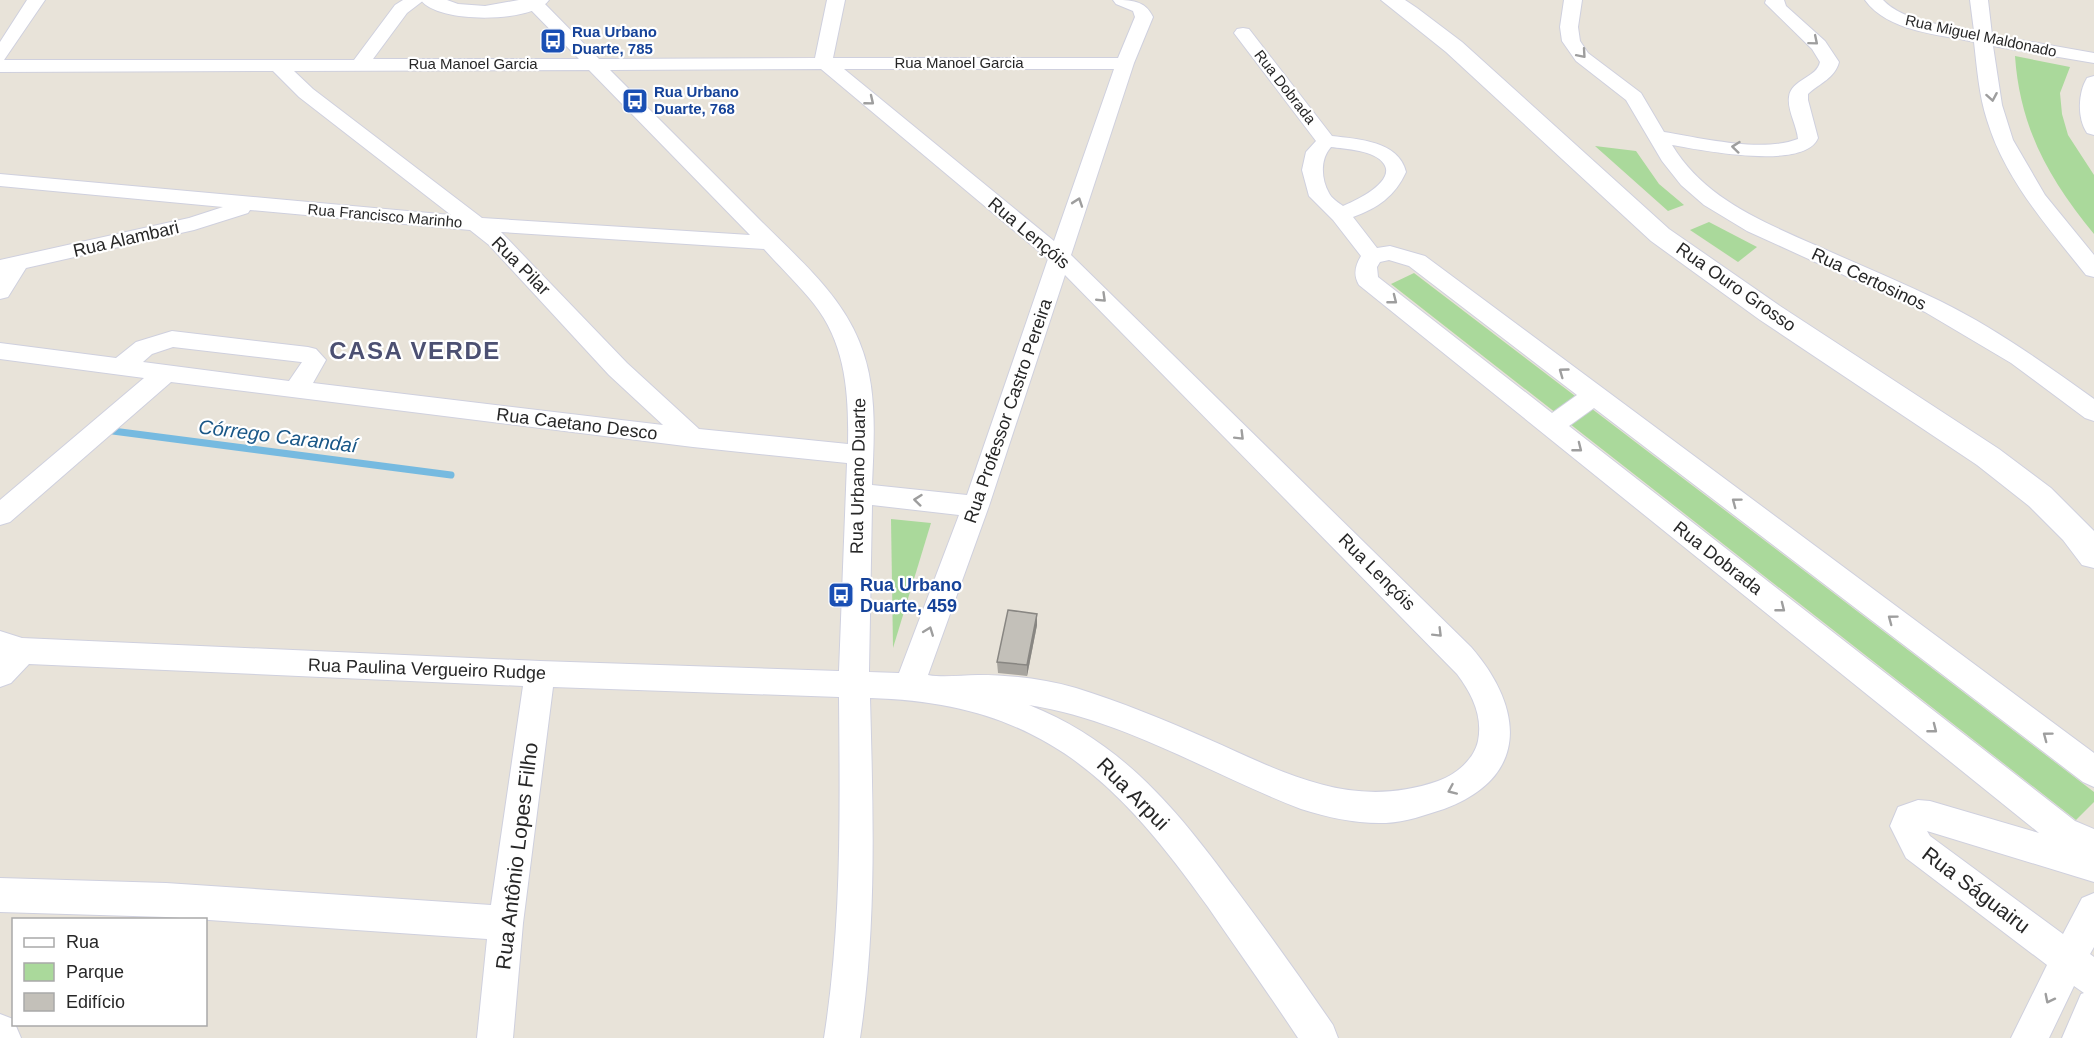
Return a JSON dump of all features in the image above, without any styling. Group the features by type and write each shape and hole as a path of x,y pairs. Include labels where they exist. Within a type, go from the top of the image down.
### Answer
{"street":[{"path":"0,56 36,0"},
{"path":"360,64 401,9 415,0"},
{"path":"431,0 439,5 458,10 482,11 508,9 536,1"},
{"path":"825,63 823,55 836,0"},
{"name":"Rua Ouro Grosso","path":"1391,0 1454,47 1660,235 1770,313 1988,457 2040,497 2075,531 2094,555"},
{"name":"Rua Certosinos","path":"1573,0 1569,27 1571,41 1582,57 1634,96 1655,136 1688,181 1711,201 1755,226 1933,307 2019,357 2094,412"},
{"path":"1655,136 1694,143 1772,150 1790,149 1806,142 1808,138 1798,100 1799,93 1828,69 1830,62 1822,48 1780,12 1774,3 1775,0"},
{"name":"Rua Miguel Maldonado","path":"1874,0 1894,17 1984,39 2094,58"},
{"path":"1979,0 1996,118 2015,164 2051,218 2094,270"},
{"name":"Rua Urbano Duarte","path":"536,1 591,64 822,298 837,319 848,342 861,403 854,640 857,879 853,963 843,1038"},
{"name":"Rua Professor Castro Pereira","path":"909,686 976,506 1125,63 1144,17 1143,11 1127,2"},
{"name":"Rua Dobrada","path":"1243,33 1326,141"},
{"name":"Rua Lençóis","path":"825,63 1060,257 1466,661 1481,682 1490,702 1495,721 1495,740 1490,755 1480,770 1464,785 1415,805 1378,809 1354,808 1288,791 1180,741 1077,702 1012,688 942,689"},
{"name":"Rua Manoel Garcia","path":"0,66 1125,63"},
{"name":"Rua Pilar","path":"278,65 306,93 497,240 618,369 693,438"},
{"path":"2094,81 2090,92 2089,115 2094,129"},
{"path":"1340,215 1370,202 1380,194 1396,176 1396,169 1391,159 1372,148 1326,141 1316,152 1312,170 1313,181 1319,196 1340,215 1372,256 1390,253 1417,261 2094,772"},
{"name":"Rua Francisco Marinho","path":"0,180 476,224 770,243"},
{"name":"Rua Alambari","path":"9,265 194,223 251,205"},
{"name":"Rua Dobrada","path":"1372,256 1366,267 1367,280 2063,832 2094,845"},
{"path":"0,292 9,265"},
{"path":"122,367 144,348 172,339 308,355 314,360 313,365 295,390"},
{"name":"Rua Caetano Desco","path":"0,351 295,390 693,438 860,455"},
{"path":"0,515 166,373"},
{"path":"1551,426 1595,395"},
{"path":"859,494 976,506"},
{"path":"0,674 11,647"},
{"name":"Rua Paulina Vergueiro Rudge","path":"11,647 540,674 855,685"},
{"name":"Rua Antônio Lopes Filho","path":"495,1038 506,923 540,674"},
{"name":"Rua Arpui","path":"855,685 942,689 1016,714 1060,734 1095,755 1164,821 1320,1038"},
{"name":"Rua Ságuairu","path":"2081,969 1918,847 1906,826 1910,818 1918,815 1930,816 2094,866"},
{"path":"0,895 166,900 506,923"},
{"path":"2029,1038 2081,969 2094,910"},
{"path":"2080,1038 2094,1007"},
{"path":"0,1032 3,1038"}],"green space":[{"path":"2015,56 2070,67 2060,93 2062,114 2068,135 2094,175 2094,234 2063,193 2030,129 2018,82"},
{"path":"1595,146 1636,151 1659,184 1684,205 1668,211"},
{"path":"1709,222 1757,247 1738,262 1690,230"},
{"path":"1414,273 2094,792 2094,802 2076,820 1391,284"},
{"path":"891,519 931,523 893,648"}],"building":[{"path":"1008,610 1037,614 1027,665 997,662"}],"waterway":[{"name":"Córrego Carandaí","path":"105,430 451,475"}],"place":[{"name":"Rua Urbano Duarte, 785","path":"553,41"},
{"name":"Rua Urbano Duarte, 768","path":"635,101"},
{"name":"Rua Urbano Duarte, 459","path":"841,595"}],"district":[{"name":"CASA VERDE","path":"415,351"}]}
